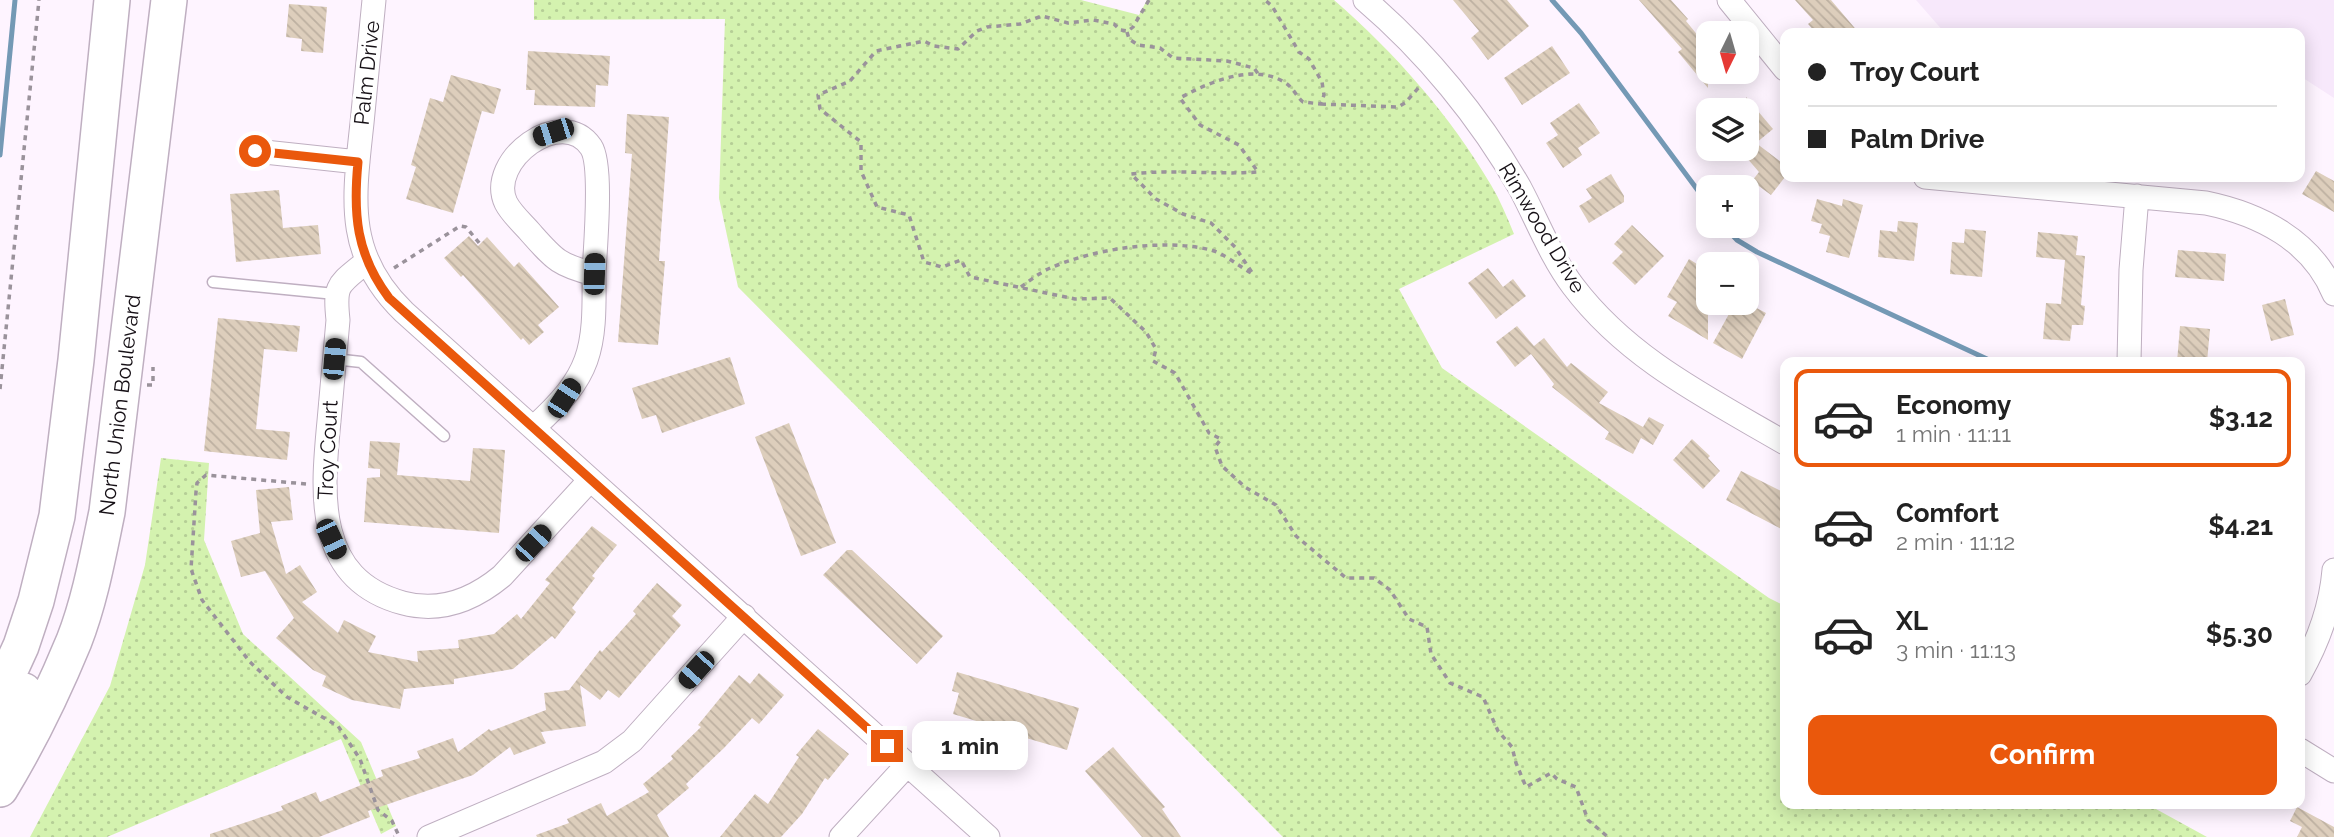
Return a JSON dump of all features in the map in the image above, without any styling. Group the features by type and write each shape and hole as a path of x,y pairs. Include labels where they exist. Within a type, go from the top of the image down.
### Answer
{"main road":[{"path":"0,692 21,646 36,601 57,516 112,0"},
{"name":"North Union Boulevard","path":"0,789 17,762 75,640 94,574 107,512 169,0"},
{"path":"0,740 25,690 57,601 46,559"}],"street":[{"name":"Palm Drive","path":"374,0 355,207 357,228 377,282 389,298 988,837"},
{"name":"Rimwood Drive","path":"1366,0 1410,43 1473,116 1519,187 1572,285 1594,310 1637,352 1661,370 1780,440"},
{"path":"1729,0 1780,63"},
{"path":"533,428 564,398 590,352 594,325 597,171 591,146 580,137 565,132 553,132 537,137 505,172 505,202 551,256 566,267 594,274"},
{"path":"255,151 358,162"},
{"path":"1981,182 2206,203 2233,208 2282,232 2303,248 2319,267 2334,294"},
{"path":"2129,357 2131,270 2137,196"},
{"path":"335,294 339,284 367,261"},
{"name":"Troy Court","path":"335,294 338,320 323,483 326,518 331,539 347,566 370,588 389,599 428,606 467,600 486,590 502,576 590,480"},
{"path":"2305,664 2324,618 2333,585 2334,569"},
{"path":"429,837 590,768 618,753 632,741 744,616"},
{"path":"2305,753 2334,771"},
{"path":"841,837 908,765"}],"lane":[{"path":"213,282 335,294"},
{"path":"334,359 361,362 444,436"}],"path":[{"path":"0,389 40,0"},
{"path":"1127,31 1133,27 1149,0"},
{"path":"1265,0 1272,6 1299,52 1309,59 1322,82 1324,95 1321,104"},
{"path":"1127,31 1114,24 1093,20 1068,23 1042,16 1020,24 987,27 977,31 958,49 934,46 924,41 876,51 850,81 818,95 820,109 861,142 861,171 877,207 909,215 924,262 942,267 961,260 970,277 1075,299 1110,298 1120,307 1146,332 1156,349 1153,360 1175,373 1209,433 1221,439 1215,447 1222,466 1245,487 1276,505 1296,536 1346,578 1374,578 1390,590 1409,619 1427,627 1431,654 1450,683 1483,697 1498,731 1512,747 1526,787 1551,773 1557,779 1576,787 1588,820 1608,837"},
{"path":"1127,31 1129,39 1138,45 1160,48 1173,58 1227,61 1254,68 1259,75"},
{"path":"1020,288 1047,270 1088,256 1124,248 1171,243 1213,251 1252,274 1235,247 1211,223 1183,214 1156,199 1131,174 1162,170 1226,175 1258,173 1239,145 1200,125 1180,98 1221,79 1259,75 1283,82 1303,103 1398,107 1421,85"},
{"path":"391,270 460,226 466,227 480,244"},
{"path":"308,484 206,475 197,483 191,569 202,600 250,662 287,697 338,726 360,759 378,810 392,821 398,834 394,837"}],"shaded area":[{"path":"1916,0 2334,0 2334,98 2305,79 2305,28 1940,28"}],"green space":[{"path":"534,0 1081,0 1139,15 1147,0 1334,0 1400,63 1458,134 1491,185 1514,234 1399,289 1442,368 1780,604 1780,809 2156,809 2207,837 1283,837 738,287 719,198 725,19 534,20"},
{"path":"161,458 209,463 204,540 243,634 361,742 396,826 381,834 341,739 107,837 30,837 110,686 145,565"}],"building":[{"path":"1453,0 1507,0 1529,26 1488,60 1471,38 1479,31"},
{"path":"1639,0 1671,0 1688,19 1686,21 1696,33 1696,74 1678,52 1682,49"},
{"path":"1795,0 1831,0 1855,28 1812,28 1808,24 1813,20"},
{"path":"289,4 327,7 323,53 301,51 302,39 286,37"},
{"path":"1552,46 1570,73 1522,105 1504,78"},
{"path":"528,51 610,56 608,86 596,85 595,107 534,105 535,90 526,90"},
{"path":"451,75 501,89 494,114 482,111 453,213 406,199 416,167 411,165 430,98 443,102"},
{"path":"1579,103 1600,133 1578,148 1582,155 1563,168 1546,143 1558,135 1550,123"},
{"path":"1759,112 1773,129 1759,141"},
{"path":"627,114 669,117 659,261 665,261 658,345 618,342 632,154 625,153"},
{"path":"1759,145 1780,161 1781,182 1771,195 1759,186 1759,175 1757,175 1759,172 1749,161 1759,161"},
{"path":"2316,171 2334,181 2334,212 2302,194"},
{"path":"1611,174 1624,196 1624,202 1589,223 1579,206 1592,198 1586,189"},
{"path":"279,190 283,228 318,225 321,254 236,262 230,194"},
{"path":"1817,199 1842,206 1843,199 1863,205 1849,258 1826,252 1830,236 1819,233 1822,224 1811,221"},
{"path":"1898,221 1918,223 1914,261 1878,257 1880,230 1897,232"},
{"path":"1632,225 1664,256 1635,285 1612,263 1623,252 1614,244"},
{"path":"1965,229 1986,231 1982,277 1950,274 1952,242 1964,243"},
{"path":"2038,232 2078,236 2076,255 2085,256 2081,305 2085,306 2083,325 2072,325 2070,341 2043,339 2046,303 2061,304 2065,260 2036,257"},
{"path":"469,236 478,246 487,237 514,267 519,262 559,307 538,325 544,332 529,345 523,338 521,340 463,275 461,277 444,258"},
{"path":"2178,250 2226,254 2224,281 2175,277"},
{"path":"1689,259 1696,263 1696,315 1708,315 1708,340 1668,316 1677,302 1667,297"},
{"path":"1488,268 1503,287 1513,279 1526,296 1496,319 1468,283"},
{"path":"2285,299 2294,335 2271,341 2262,305"},
{"path":"1759,309 1766,313 1742,359 1713,343 1728,315 1759,315"},
{"path":"218,318 300,326 297,352 264,349 256,429 290,432 287,460 204,451"},
{"path":"1517,326 1534,346 1544,338 1567,367 1571,363 1608,392 1599,403 1643,427 1649,417 1664,425 1653,445 1641,438 1633,454 1605,439 1609,432 1552,387 1554,384 1531,354 1515,367 1496,342"},
{"path":"2180,326 2210,329 2207,357 2177,357"},
{"path":"730,357 745,404 662,433 656,415 642,419 632,388"},
{"path":"789,423 836,543 801,556 755,437"},
{"path":"1692,439 1710,456 1708,458 1720,471 1703,489 1673,460"},
{"path":"370,441 400,443 397,475 470,481 473,448 505,450 499,533 364,522 367,478 380,477 380,469 368,468"},
{"path":"1741,471 1780,490 1780,528 1726,500"},
{"path":"289,487 293,520 271,522 286,574 300,565 317,592 302,602 338,633 344,620 376,636 368,652 418,662 417,651 459,648 458,640 494,634 517,614 521,619 550,583 545,580 592,526 617,545 592,576 595,578 572,608 576,612 555,639 552,636 513,669 454,679 454,684 404,689 400,709 352,700 322,686 326,676 313,670 276,638 294,618 265,571 241,577 231,541 260,533 256,490"},
{"path":"847,550 852,550 943,636 917,664 823,575"},
{"path":"657,583 682,605 672,616 681,625 619,698 608,690 600,700 580,685 586,726 541,732 546,743 514,755 510,747 473,775 368,811 370,817 319,837 210,837 210,834 283,810 281,806 316,792 320,802 383,776 381,770 420,758 417,751 453,738 458,752 489,729 491,731 546,710 544,693 569,690 600,650 602,652 636,614 633,611"},
{"path":"957,672 1079,708 1067,750 953,714 959,693 952,691"},
{"path":"759,673 784,695 759,724 752,718 686,784 689,788 657,815 669,837 537,837 536,835 569,823 567,819 601,803 607,816 649,792 643,784 673,759 671,756 701,727 698,725 739,675 750,684"},
{"path":"818,729 849,754 828,780 825,778 802,814 781,837 720,837 755,794 768,804 799,757 796,755"},
{"path":"1113,747 1165,807 1162,809 1181,837 1142,837 1085,771"},
{"path":"2296,809 2301,809 2334,827 2334,837 2297,837 2302,827 2290,821"}],"waterway":[{"path":"0,155 15,0"},
{"path":"1552,0 1581,33 1696,188"},
{"path":"1735,238 1757,252 1983,357"}],"route":[{"path":"255,151 358,162 355,207 357,228 367,261 377,282 389,298 887,746"}]}
